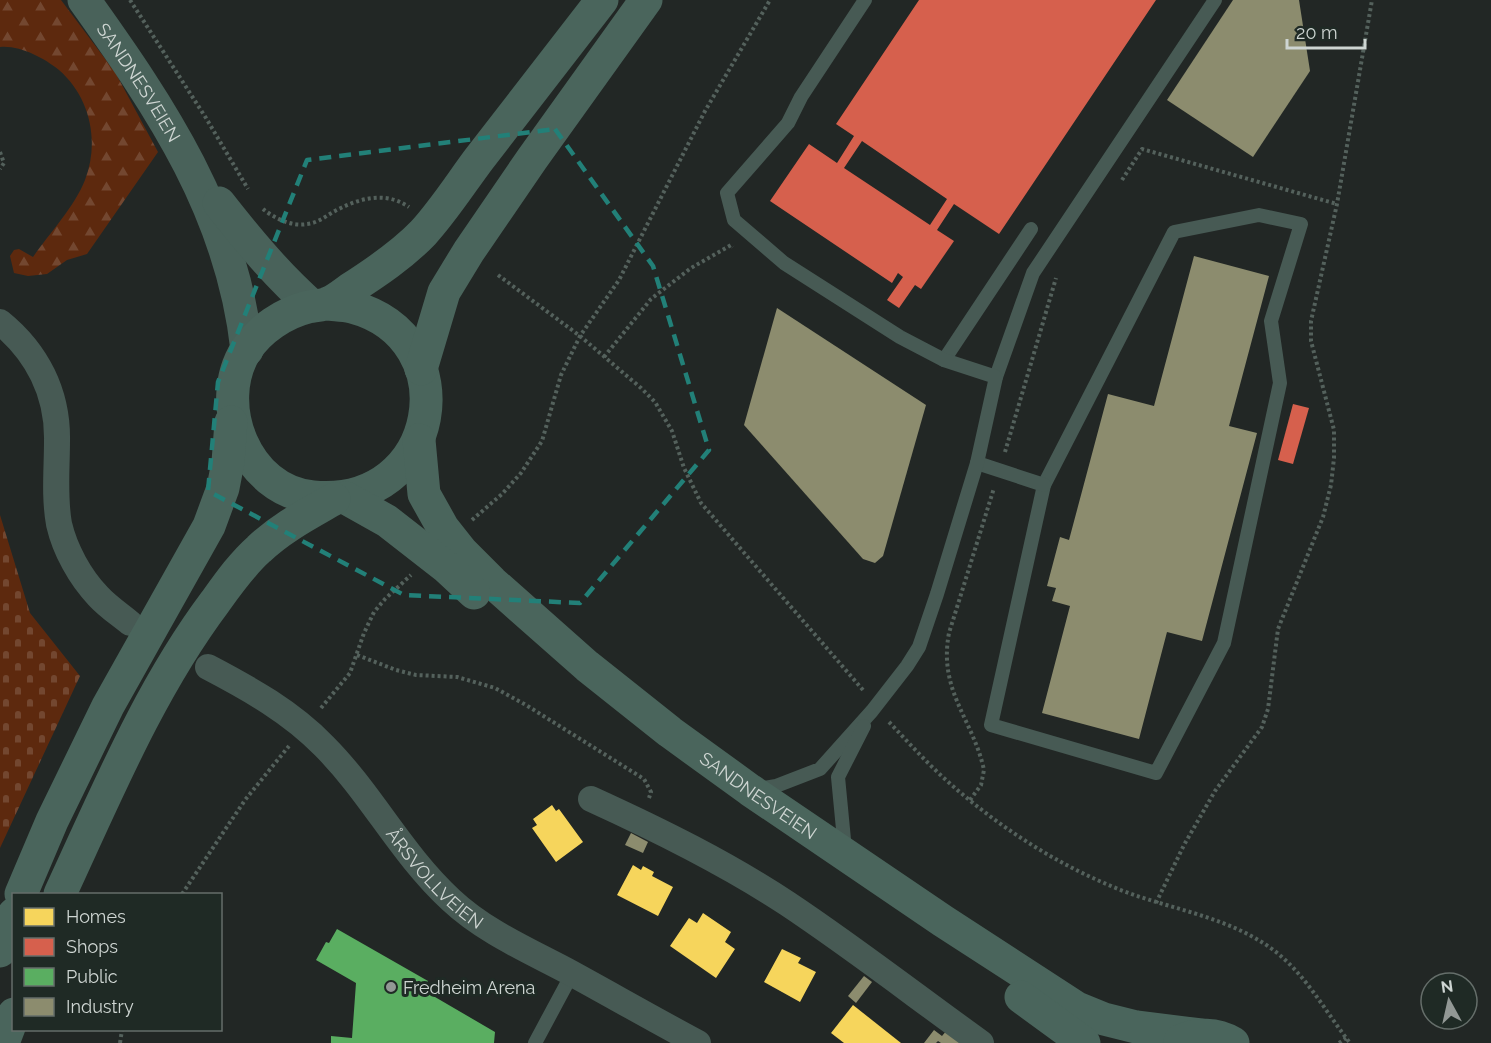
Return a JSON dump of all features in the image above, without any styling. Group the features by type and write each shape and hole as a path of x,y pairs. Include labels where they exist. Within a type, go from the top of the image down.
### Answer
{"highway":[{"path":"320,305 376,272 422,233 602,0"},
{"path":"421,369 444,292 450,282 532,159 646,0"},
{"path":"21,893 52,821 108,706 209,526 228,462 234,384 239,364 247,350 274,322 297,310 320,305 351,307 374,315 394,329 410,347 421,369 426,386 427,404 425,422 419,440 404,464 382,484 364,492 340,498 284,528 257,551 198,624 143,718 60,893"},
{"path":"232,408 237,432 248,455 264,474 285,489 309,497 340,498"},
{"name":"SANDNESVEIEN","path":"419,440 424,494 443,528 462,552 492,582 587,666 670,732 750,790 943,921 1077,1008 1136,1028 1188,1039 1214,1036 1233,1043"},
{"name":"SANDNESVEIEN","path":"340,498 387,521 446,567 577,686 744,812 1023,999 1084,1043"},
{"path":"0,951 12,919"},
{"path":"3,1043 12,1019"}],"main road":[{"name":"SANDNESVEIEN","path":"84,0 158,108 192,167 224,243 243,318 247,350"},
{"name":"SANDNESVEIEN","path":"192,167 264,259 292,288 320,305"}],"street":[{"path":"0,321 36,359 48,386 55,412 57,440 56,499 60,526 69,552 83,577 99,597 130,623"},
{"name":"ÅRSVOLLVEIEN","path":"208,667 251,689 304,727 326,747 355,782 405,851 452,901 505,938 698,1043"},
{"path":"591,799 655,828 779,898 981,1043"}],"lane":[{"path":"865,0 801,97 788,123 727,193 734,220 784,263 900,337 944,360 996,377"},
{"path":"750,790 776,786 820,769 872,711 907,666 918,647 934,605 977,463 996,377 1033,273 1215,0"},
{"path":"1259,215 1301,224 1271,321 1280,383 1224,643 1156,773 991,725 1044,485 1174,232 1259,215"},
{"path":"944,360 1031,229"},
{"path":"977,463 1044,485"},
{"path":"846,854 838,777 872,711"},
{"path":"535,1043 572,974"}],"path":[{"path":"130,0 206,118 253,197"},
{"path":"472,520 502,494 534,455 548,424 561,375 580,336 619,280 705,111 770,0"},
{"path":"1156,903 1184,845 1215,791 1262,727 1268,709 1278,629 1323,517 1331,485 1334,430 1311,341 1311,321 1337,204 1372,0"},
{"path":"0,152 4,163 0,169"},
{"path":"261,207 271,215 306,225 346,205 372,197 392,199 412,209"},
{"path":"604,357 651,299 691,268 731,246 741,252"},
{"path":"498,275 580,336 655,402 672,431 691,484 711,517 863,690"},
{"path":"357,654 396,670 416,675 457,677 495,688 644,778"},
{"path":"888,721 947,781 1011,831 1048,855 1081,873 1156,903 1228,924 1251,935 1273,950 1288,962 1304,980 1350,1043"},
{"path":"1339,1043 1346,1038"}],"highlighted area":[{"path":"555,129 653,266 709,450 580,603 404,595 208,491 218,382 307,160"}],"green space":[{"path":"0,0 61,0 115,72 158,152 87,254 67,260 47,274 28,276 14,273 10,256 14,250 19,249 33,257 75,200 85,180 89,165 92,135 85,106 70,81 59,70 31,53 16,48 0,47"},
{"path":"0,515 30,613 80,676 0,848"}],"building: Homes":[{"path":"552,805 556,811 559,809 583,842 556,862 532,828 537,825 533,819"},
{"path":"633,865 641,870 643,866 654,872 652,876 673,887 658,916 617,895"},
{"path":"703,913 731,932 725,942 735,949 716,978 670,946 689,918 697,923"},
{"path":"782,949 801,958 798,963 816,972 800,1002 764,982"},
{"path":"853,1005 901,1043 844,1043 831,1033"}],"building: Shops":[{"path":"919,0 1156,0 999,234 954,204 937,230 954,241 921,289 915,285 899,308 887,300 903,277 898,273 892,283 770,201 809,144 837,163 854,136 836,124","holes":["862,141 947,199 930,225 844,168"]},
{"path":"1293,404 1309,408 1293,464 1278,460"}],"building: Public":[{"name":"Fredheim Arena","path":"337,929 428,981 423,990 495,1032 494,1043 331,1043 331,1036 352,1038 356,983 316,960 326,942 329,943"}],"building: Industry":[{"path":"1233,0 1299,0 1310,71 1253,157 1167,100"},
{"path":"1194,256 1269,276 1229,426 1257,433 1202,641 1167,632 1139,739 1042,713 1070,606 1052,601 1056,588 1047,586 1060,537 1069,540 1108,394 1154,406"},
{"path":"777,308 926,405 883,556 875,563 863,559 744,425"},
{"path":"631,833 648,842 643,853 625,845"},
{"path":"864,976 872,982 856,1003 848,996"},
{"path":"934,1030 942,1036 947,1030 963,1043 938,1041 924,1043"}],"place":[{"name":"Fredheim Arena","path":"391,987"}]}
